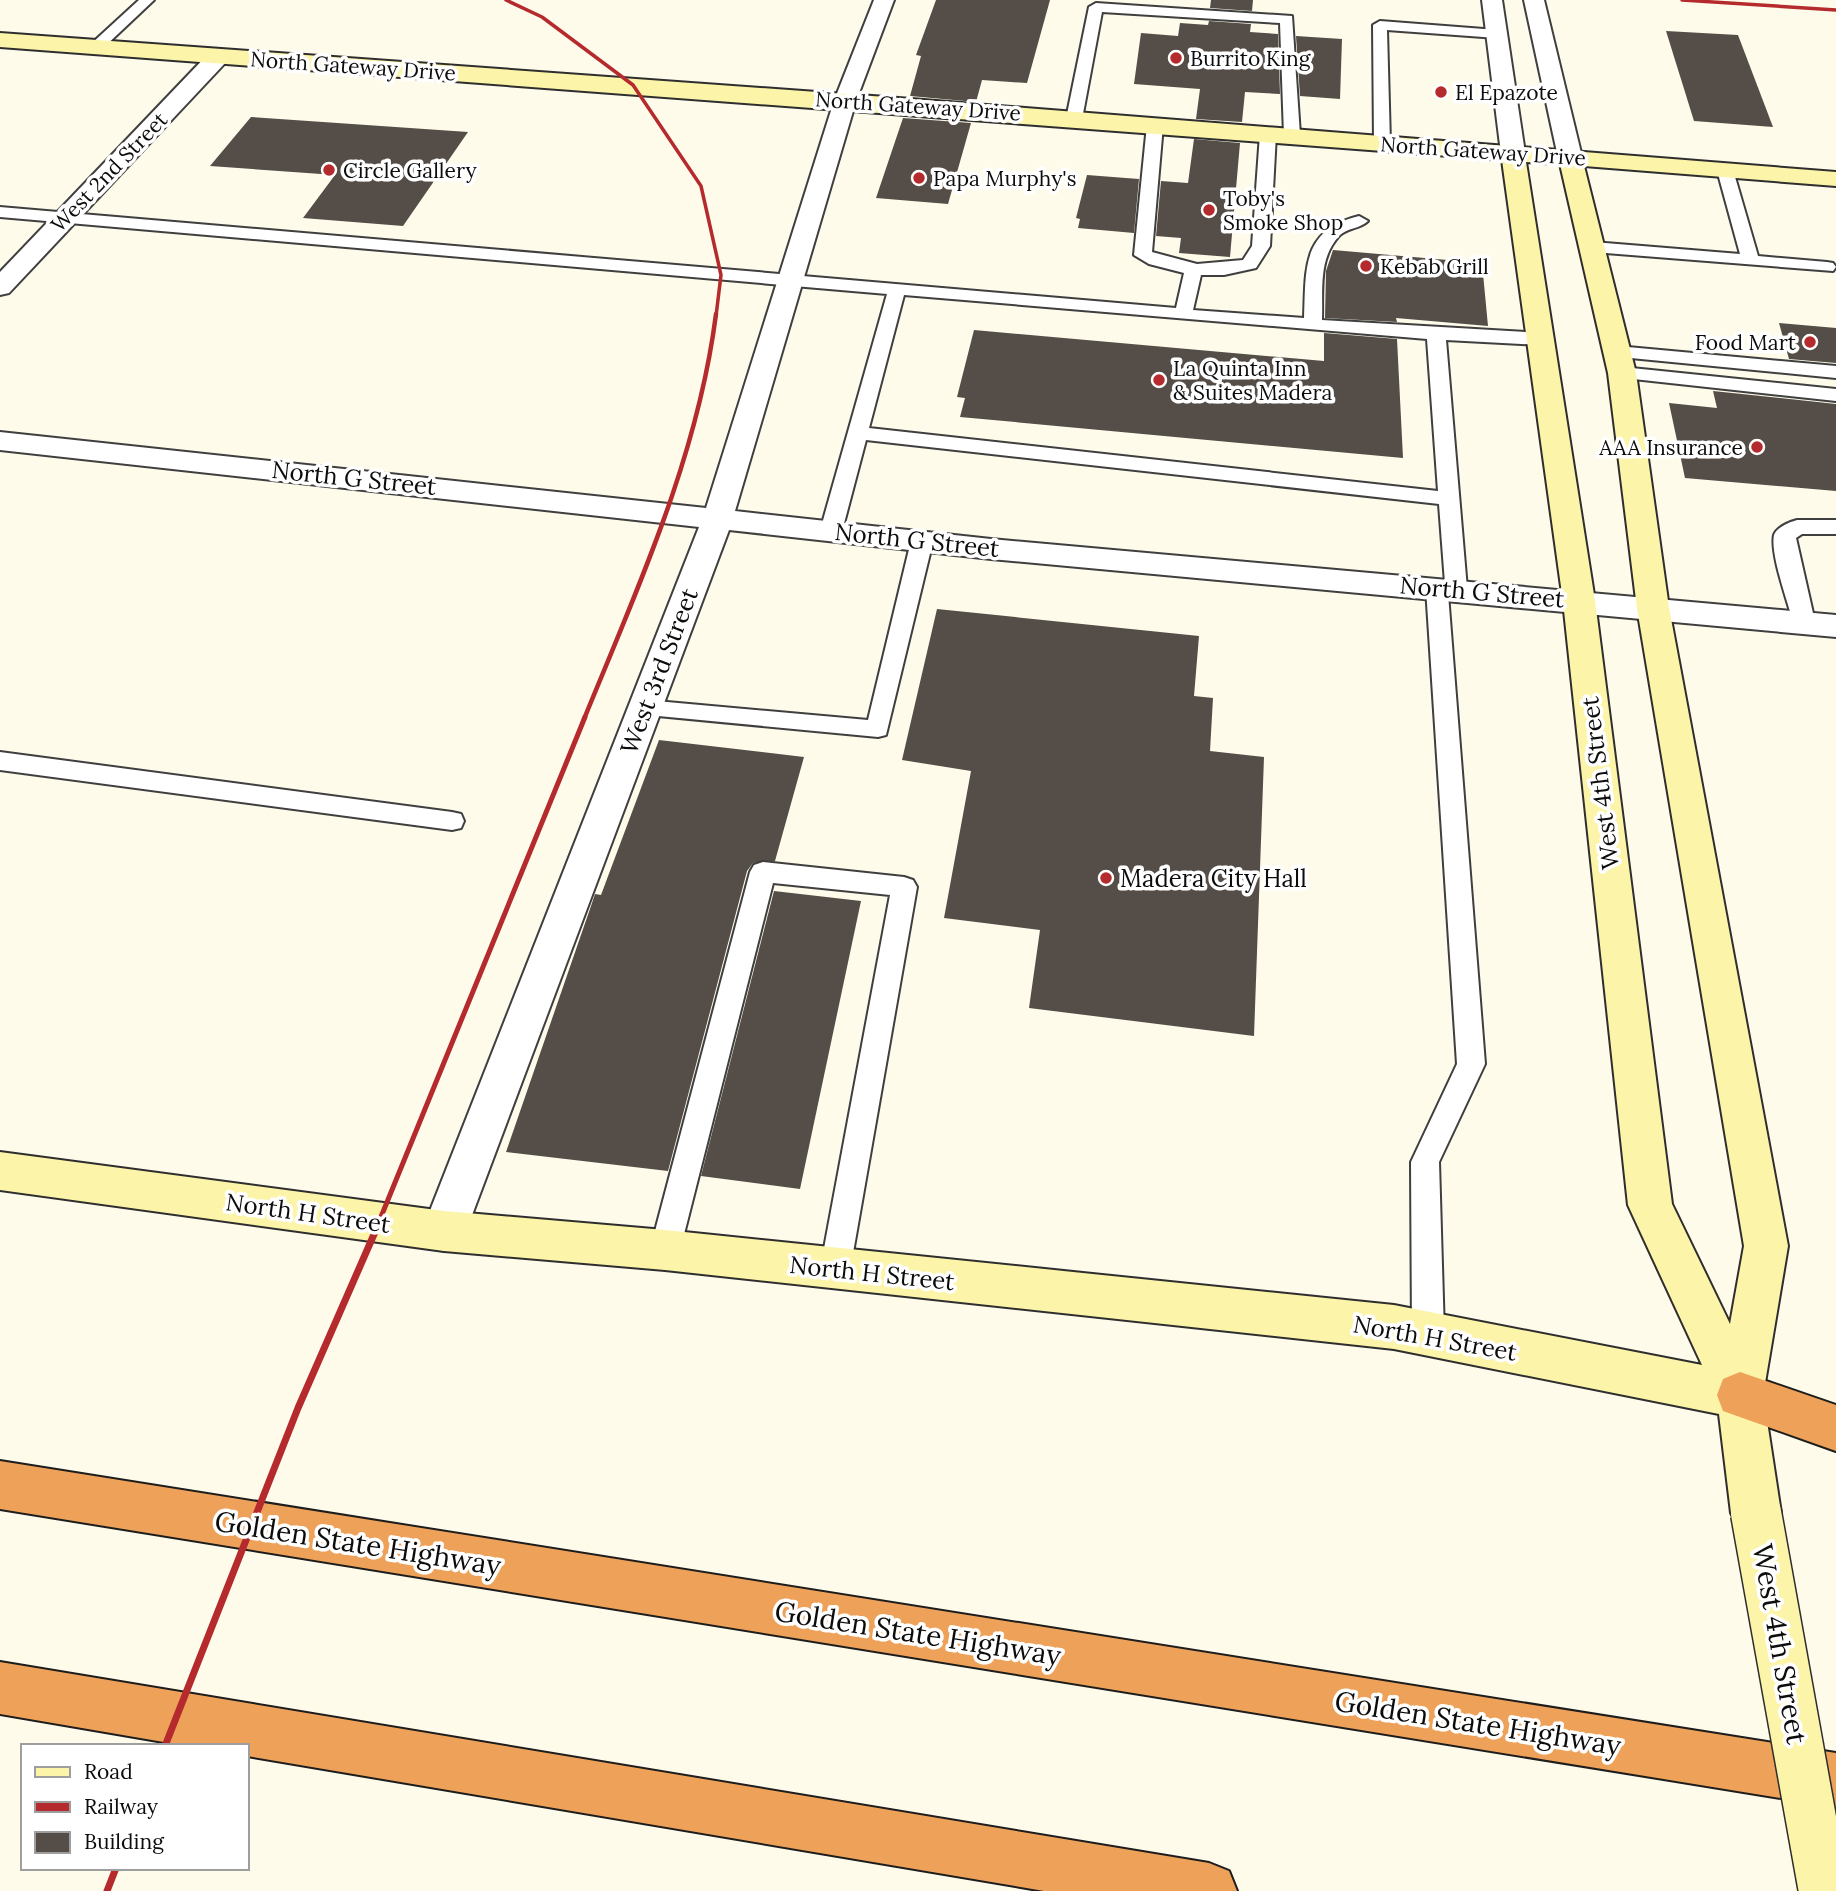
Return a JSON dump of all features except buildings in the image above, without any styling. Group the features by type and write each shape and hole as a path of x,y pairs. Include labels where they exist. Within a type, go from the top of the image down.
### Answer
{"highway":[{"path":"1740,1395 1836,1428"},
{"name":"Golden State Highway","path":"0,1485 1836,1780"},
{"path":"0,1688 1209,1891"}],"main road":[{"name":"North Gateway Drive","path":"0,40 1074,118 1836,179"},
{"name":"West 4th Street","path":"1513,153 1579,601 1650,1205 1740,1395"},
{"name":"West 4th Street","path":"1570,157 1619,363 1653,608 1766,1246 1740,1395 1756,1513 1824,1891"},
{"name":"North H Street","path":"0,1171 444,1231 665,1250 1394,1327 1740,1395"}],"street":[{"name":"West 3rd Street","path":"444,1231 718,517 845,101 884,0"},
{"path":"1492,0 1513,153"},
{"path":"1534,0 1570,157"},
{"name":"West 2nd Street","path":"0,287 219,56"},
{"name":"North G Street","path":"0,441 922,541 1836,626"}],"lane":[{"path":"96,47 148,0"},
{"path":"1074,118 1096,7 1287,19 1292,135"},
{"path":"1382,143 1380,25 1497,34"},
{"path":"1155,125 1143,255 1158,263 1194,269 1231,271 1250,264 1261,246 1268,134"},
{"path":"1725,170 1751,261"},
{"path":"0,212 1183,315 1542,339"},
{"path":"1312,324 1315,261 1334,230 1359,221"},
{"path":"1593,247 1827,268"},
{"path":"1183,315 1194,269"},
{"path":"831,531 897,289"},
{"path":"1428,1334 1425,1163 1471,1064 1446,589 1449,499 1436,334"},
{"path":"1619,363 1836,372"},
{"path":"1619,363 1836,395"},
{"path":"858,433 1449,499"},
{"path":"1804,622 1786,552 1785,535 1797,527 1836,527"},
{"path":"645,708 878,729 922,541"},
{"path":"0,761 452,821"},
{"path":"665,1250 763,872 904,887 835,1270"}],"railway":[{"path":"506,0 542,17 633,85 701,186 721,275 716,316"},
{"path":"1682,0 1836,10"},
{"path":"584,719 645,570 681,470 707,367 716,314"},
{"path":"374,1234 585,717"},
{"path":"166,1744 298,1408 375,1232"},
{"path":"107,1891 115,1870"}],"place":[{"name":"Burrito King","path":"1176,58"},
{"name":"El Epazote","path":"1441,92"},
{"name":"Circle Gallery","path":"329,170"},
{"name":"Papa Murphy's","path":"919,178"},
{"name":"Toby's Smoke Shop","path":"1209,210"},
{"name":"Kebab Grill","path":"1366,266"},
{"name":"Food Mart","path":"1810,342"},
{"name":"La Quinta Inn & Suites Madera","path":"1159,380"},
{"name":"AAA Insurance","path":"1757,447"},
{"name":"Madera City Hall","path":"1106,878"}]}
